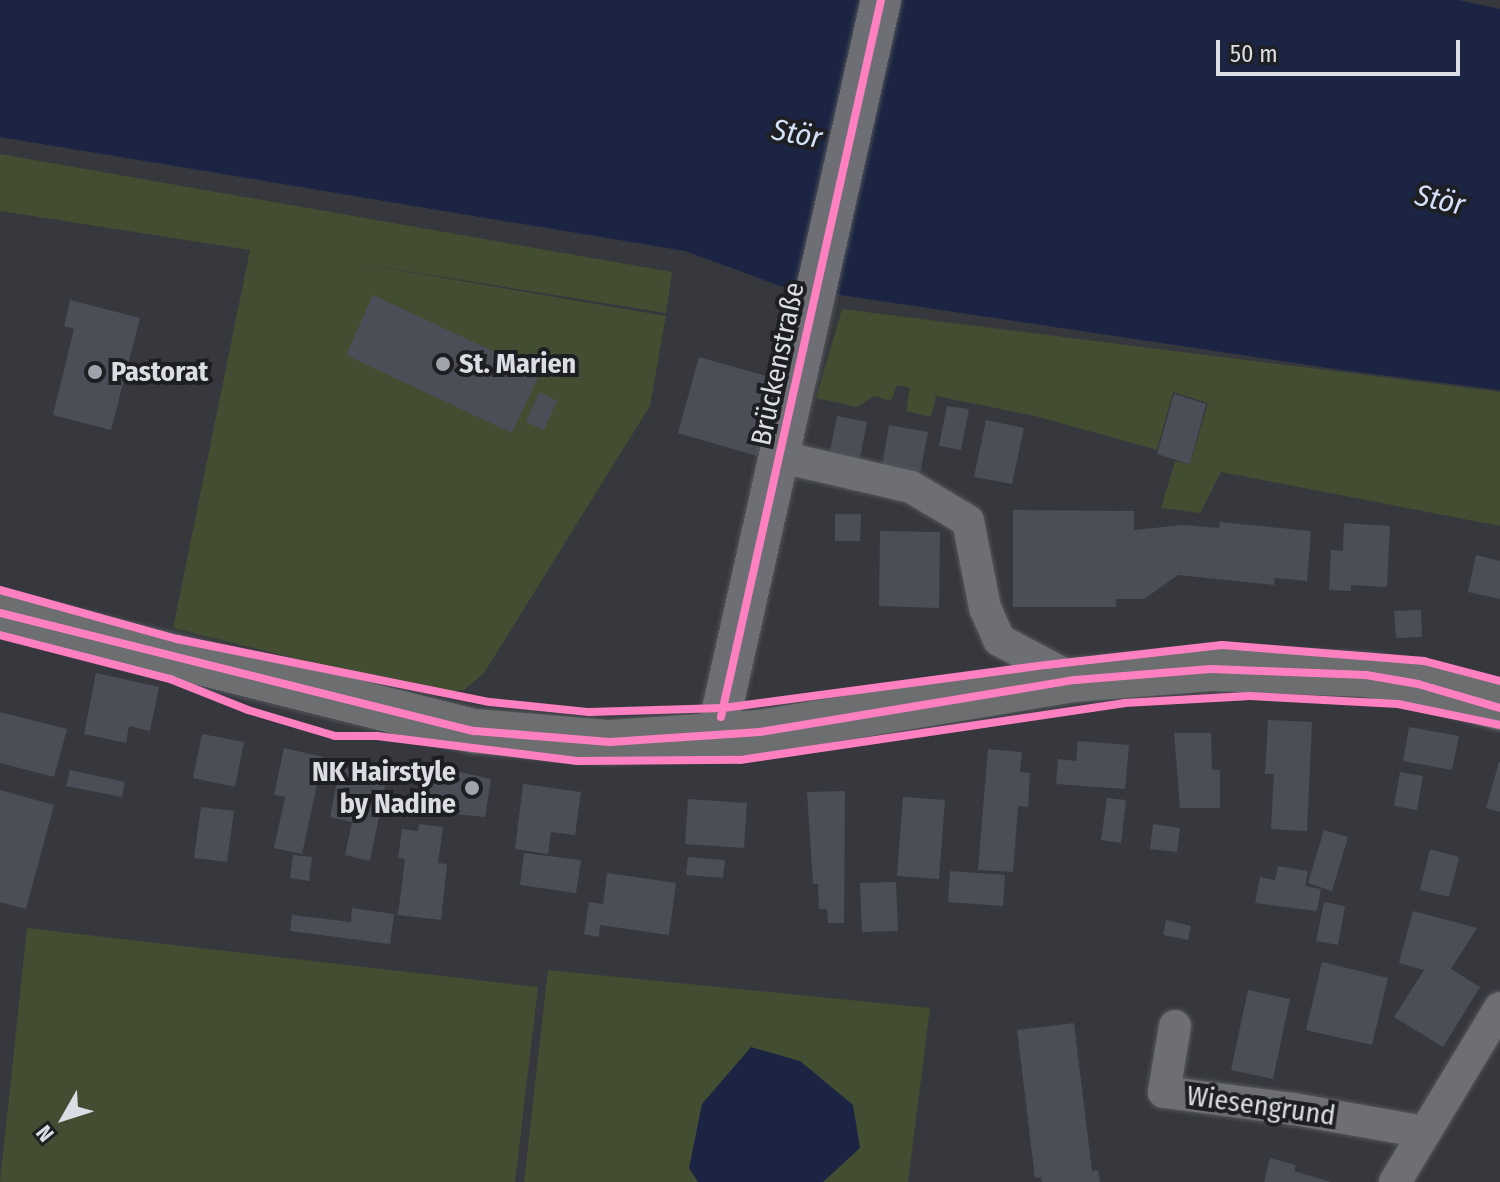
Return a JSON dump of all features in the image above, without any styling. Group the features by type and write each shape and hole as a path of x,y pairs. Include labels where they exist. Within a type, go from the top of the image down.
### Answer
{"main road":[{"path":"0,613 475,731 610,742 716,737 1075,680 1243,668 1366,675 1418,684 1500,708"}],"street":[{"name":"Brückenstraße","path":"716,737 881,0"},
{"path":"781,457 911,487 968,521 985,608 999,640 1075,680"},
{"path":"1395,1182 1500,1008"},
{"name":"Wiesengrund","path":"1175,1026 1164,1092 1294,1109 1424,1132"}],"green space":[{"path":"0,154 672,272 666,313 345,261 666,316 650,406 484,673 464,690 433,693 173,628 250,250 0,211"},
{"path":"842,309 1500,392 1500,526 1221,472 1200,513 1161,508 1175,461 1190,464 1208,403 1173,392 1157,450 1035,416 936,396 931,417 906,411 910,388 897,385 891,401 874,396 857,407 816,398"},
{"path":"27,928 538,987 515,1182 0,1182"},
{"path":"548,970 930,1008 908,1182 524,1182"}],"water":[{"name":"Stör","path":"0,0 1458,0 1500,9 1500,390 1342,370 780,286 685,251 0,137"},
{"path":"751,1047 800,1061 853,1105 860,1148 823,1182 698,1182 689,1168 702,1104"}],"building":[{"name":"St. Marien","path":"373,295 540,373 512,433 346,355"},
{"name":"Pastorat","path":"70,300 140,318 111,430 53,415 74,329 64,326"},
{"path":"699,357 781,380 760,457 678,433"},
{"path":"539,392 557,401 544,430 526,422"},
{"path":"1174,394 1206,404 1190,464 1157,454"},
{"path":"947,406 969,409 961,450 939,446"},
{"path":"837,416 867,422 858,467 828,461"},
{"path":"986,420 1024,428 1012,484 974,477"},
{"path":"889,425 928,432 919,479 881,471"},
{"path":"1013,510 1134,511 1134,530 1183,525 1219,528 1220,522 1311,531 1307,581 1275,578 1274,585 1178,575 1144,599 1116,599 1116,607 1013,607"},
{"path":"835,514 861,514 860,541 835,541"},
{"path":"1344,523 1390,526 1387,587 1351,585 1351,591 1329,590 1331,550 1343,551"},
{"path":"880,531 940,532 939,608 879,606"},
{"path":"1476,555 1500,561 1500,599 1468,592"},
{"path":"1421,610 1422,637 1396,638 1394,611"},
{"path":"96,673 159,687 150,731 129,726 126,743 84,734"},
{"path":"0,712 67,729 54,777 0,763"},
{"path":"1268,720 1312,722 1307,831 1271,829 1274,774 1265,774"},
{"path":"1409,727 1459,736 1452,770 1403,761"},
{"path":"1174,733 1211,733 1212,770 1220,770 1220,808 1180,808"},
{"path":"202,734 244,742 235,787 193,778"},
{"path":"1078,741 1129,745 1125,789 1056,784 1058,759 1076,761"},
{"path":"284,748 323,757 302,854 274,848 285,797 274,795"},
{"path":"988,749 1022,752 1020,772 1030,773 1028,807 1018,806 1013,872 978,870"},
{"path":"1500,762 1500,812 1486,808"},
{"path":"429,765 491,779 485,817 422,811"},
{"path":"340,767 387,776 370,861 345,855 352,822 330,817"},
{"path":"70,770 125,782 122,797 66,786"},
{"path":"1400,772 1423,776 1417,810 1394,806"},
{"path":"523,784 581,792 575,835 551,832 548,854 515,849"},
{"path":"0,790 54,805 26,909 0,902"},
{"path":"845,791 844,923 828,923 827,909 819,909 818,884 813,884 807,792"},
{"path":"903,797 945,800 939,879 897,876"},
{"path":"1107,798 1126,800 1121,843 1101,840"},
{"path":"688,799 747,803 744,848 685,844"},
{"path":"201,807 234,811 227,862 194,858"},
{"path":"419,824 443,827 438,863 447,864 441,920 398,915 405,859 398,858 402,829 418,831"},
{"path":"1153,824 1180,828 1177,852 1150,849"},
{"path":"1324,830 1348,837 1332,891 1308,883"},
{"path":"1430,849 1459,857 1449,897 1420,890"},
{"path":"524,853 581,860 576,893 520,885"},
{"path":"293,855 312,857 309,881 290,878"},
{"path":"688,857 725,860 723,878 686,875"},
{"path":"1278,866 1308,871 1305,886 1321,889 1317,911 1255,903 1260,877 1275,880"},
{"path":"950,871 1005,875 1003,906 948,902"},
{"path":"607,873 676,883 669,935 600,925 599,937 584,934 589,902 603,904"},
{"path":"896,882 898,931 862,932 860,883"},
{"path":"1324,902 1345,906 1338,945 1316,941"},
{"path":"352,908 394,914 390,944 290,931 292,915 351,922"},
{"path":"1413,911 1477,928 1451,969 1480,987 1443,1047 1394,1017 1424,970 1399,963"},
{"path":"1166,920 1191,926 1188,940 1163,935"},
{"path":"1322,962 1388,978 1372,1045 1306,1030"},
{"path":"1248,990 1290,999 1273,1079 1231,1070"},
{"path":"1074,1023 1092,1171 1098,1170 1100,1182 1042,1182 1041,1177 1035,1178 1017,1030"},
{"path":"1270,1158 1296,1165 1294,1171 1331,1182 1264,1182"}],"cycle path":[{"path":"721,717 881,0"},
{"path":"0,590 177,639 490,702 589,712 723,708 1222,645 1424,661 1500,681"},
{"path":"0,613 475,731 610,742 760,732 1075,680 1211,669 1366,675 1418,684 1500,708"},
{"path":"0,635 170,679 248,710 335,736 377,736 577,761 740,760 1124,703 1250,696 1398,704 1500,725"}],"place":[{"name":"St. Marien","path":"443,364"},
{"name":"Pastorat","path":"95,372"},
{"name":"NK Hairstyle by Nadine","path":"472,788"}]}
